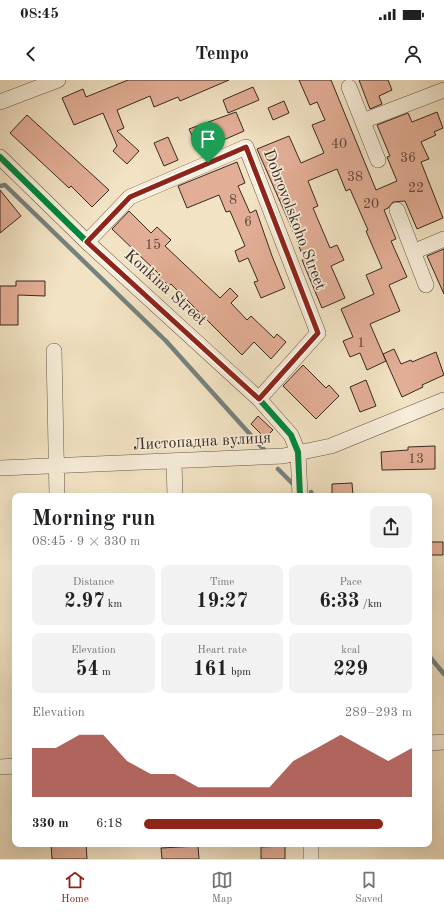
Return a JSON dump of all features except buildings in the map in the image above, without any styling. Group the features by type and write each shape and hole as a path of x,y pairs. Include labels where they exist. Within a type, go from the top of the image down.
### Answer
{"street":[{"path":"0,102 58,80"},
{"path":"349,86 378,160"},
{"path":"363,121 444,90"},
{"name":"Dobrovolskoho Street","path":"87,242 130,197 246,147 318,333 259,399"},
{"name":"Konkina Street","path":"0,157 87,242 259,399 291,435 298,452"},
{"path":"397,210 426,285"},
{"path":"413,252 444,239"},
{"path":"54,351 55,467 57,493"},
{"name":"Листопадна вулиця","path":"0,468 55,467 283,456 331,446 355,438 444,400"},
{"path":"298,452 300,493"},
{"path":"174,461 175,493"},
{"path":"432,743 444,742"},
{"path":"0,767 12,766"},
{"path":"311,847 311,859"}],"waterway":[{"path":"0,186 5,185 166,341 267,453"},
{"path":"278,469 295,486"},
{"path":"432,660 444,674"}],"cycle path":[{"path":"87,242 130,197 246,147 318,333 259,399"},
{"path":"0,157 87,242 259,399 291,435 298,452 300,493"}],"route":[{"path":"246,147 318,333 259,399 87,242 130,197 208,163 246,147"}]}
